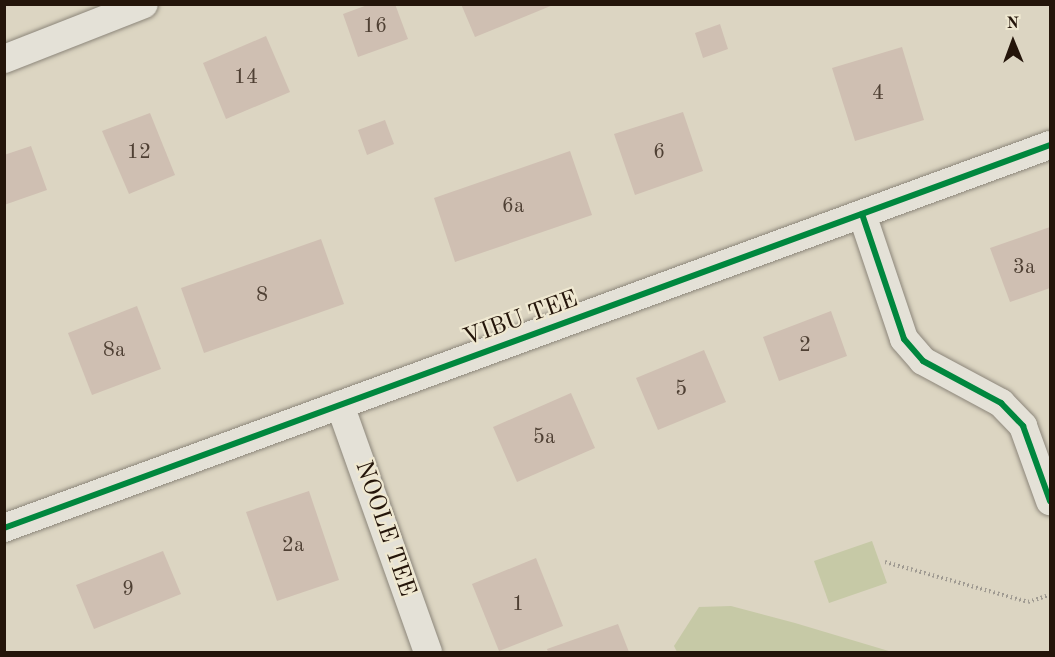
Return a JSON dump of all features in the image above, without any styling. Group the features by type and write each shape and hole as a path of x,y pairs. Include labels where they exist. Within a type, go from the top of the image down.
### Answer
{"street":[{"path":"4,59 144,4"},
{"name":"VIBU TEE","path":"4,528 1050,145"},
{"path":"862,214 904,339 923,361 1001,403 1023,426 1050,501"},
{"name":"NOOLE TEE","path":"340,405 428,652"}],"path":[{"path":"885,562 1028,602 1050,595"}],"green space":[{"path":"872,541 887,583 829,603 814,561"},
{"path":"731,606 892,652 677,652 674,646 699,607"}],"building":[{"path":"370,4 395,4 408,39 358,57 343,14"},
{"path":"461,4 553,4 553,5 475,37"},
{"path":"720,24 728,49 703,58 695,33"},
{"path":"266,36 290,92 226,119 203,63"},
{"path":"902,47 924,120 855,141 832,68"},
{"path":"683,112 703,171 635,195 614,134"},
{"path":"150,113 175,175 129,194 102,131"},
{"path":"385,120 394,144 367,155 358,130"},
{"path":"31,146 47,190 4,205 4,155"},
{"path":"570,151 592,215 455,262 434,198"},
{"path":"1050,227 1050,288 1010,302 990,248"},
{"path":"321,239 344,304 204,353 181,288"},
{"path":"137,306 161,369 92,395 68,333"},
{"path":"831,311 847,356 779,381 763,337"},
{"path":"704,350 726,402 658,430 636,378"},
{"path":"571,393 595,448 517,482 493,427"},
{"path":"309,491 339,580 277,601 246,512"},
{"path":"163,551 181,594 94,629 76,585"},
{"path":"536,558 563,626 499,651 472,584"},
{"path":"618,624 629,652 548,652 547,649"}],"cycle path":[{"path":"4,528 1050,145"},
{"path":"862,214 904,339 923,361 1001,403 1023,426 1050,501"}]}
